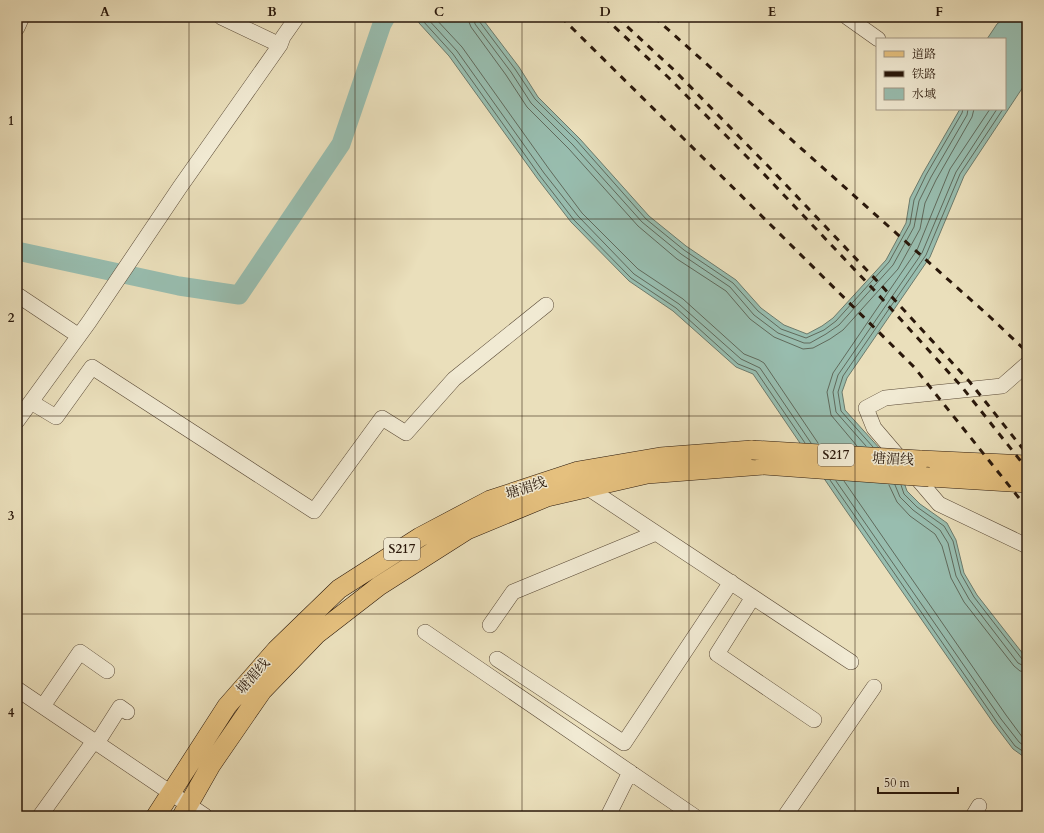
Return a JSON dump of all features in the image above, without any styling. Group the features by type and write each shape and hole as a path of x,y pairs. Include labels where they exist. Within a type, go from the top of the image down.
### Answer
{"main road":[{"name":"塘湄线","path":"156,816 227,706 276,650 339,589 420,537 490,500 578,471 660,457 752,450 1027,465"},
{"name":"S217","path":"185,811 211,765 262,691 317,634 379,586 467,530 547,497 647,474 764,465 1027,483"}],"street":[{"path":"221,17 280,45"},
{"path":"17,421 100,307 180,187 280,45 283,37 297,17"},
{"path":"847,17 877,38"},
{"path":"19,296 79,336"},
{"path":"31,402 56,417 92,367 314,511 382,418 406,433 454,379 546,305"},
{"path":"1027,364 1002,386 885,398 866,408 874,428 939,504 1027,546"},
{"path":"588,488 851,662"},
{"path":"490,625 513,592 656,533"},
{"path":"497,659 624,742 731,582"},
{"path":"753,597 717,654 814,720"},
{"path":"425,632 694,816"},
{"path":"43,706 80,652 107,670"},
{"path":"785,816 874,686"},
{"path":"17,688 170,793 185,811 205,816"},
{"path":"40,816 96,742 120,707 127,712"},
{"path":"608,816 630,772"}],"water":[{"path":"417,17 481,17 519,67 538,97 580,139 649,216 686,246 736,280 761,308 784,325 807,334 833,318 886,260 906,223 910,198 959,110 1006,110 1006,38 988,38 997,24 1006,17 1027,17 1027,81 964,176 930,257 847,378 842,392 845,410 900,471 907,491 920,504 947,523 956,540 964,573 977,595 1027,659 1027,759 1013,749 994,724 753,374 736,367 673,311 629,281 571,222 537,178 449,56 419,23"}],"waterway":[{"path":"17,251 179,286 239,295 341,144 382,24 386,17"}],"railway":[{"path":"561,17 914,367 1027,508"},
{"path":"604,17 669,78 762,172 874,290 962,387 1027,469"},
{"path":"617,17 675,71 880,284 969,381 1027,454"},
{"path":"654,17 989,316 1027,352"}]}
